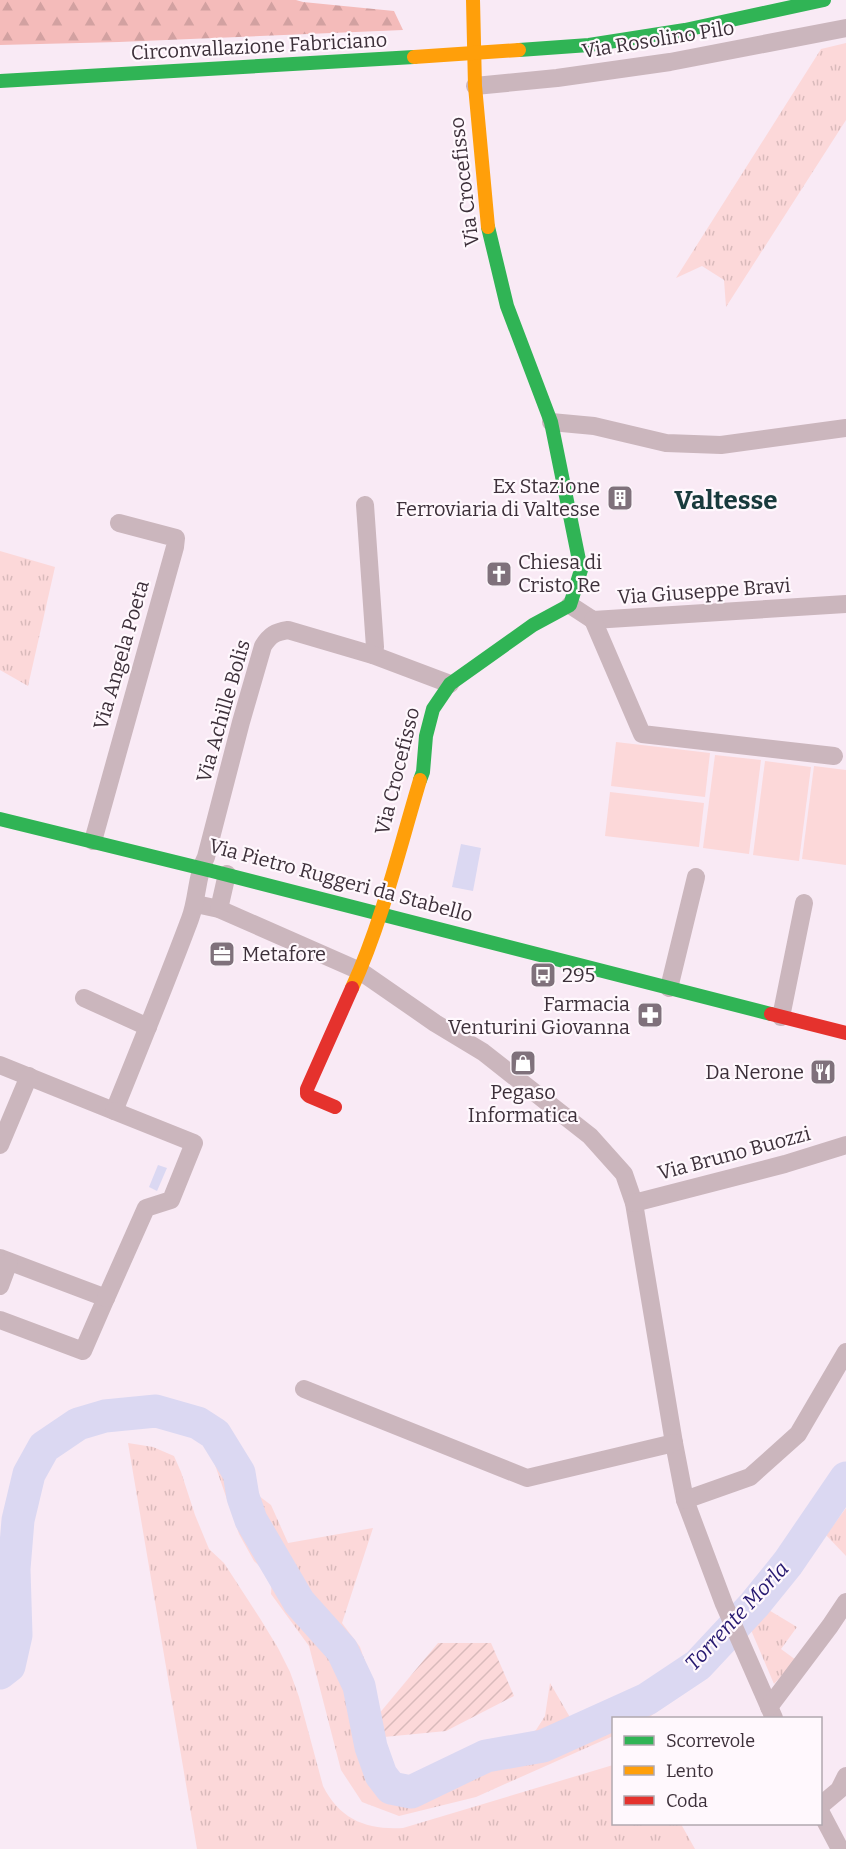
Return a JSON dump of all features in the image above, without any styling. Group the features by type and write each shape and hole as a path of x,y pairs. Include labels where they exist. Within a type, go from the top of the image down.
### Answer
{"main road":[{"name":"Via Crocefisso","path":"335,1107 309,1096 307,1089 360,971 380,913 410,821 423,772 426,736 433,709 450,684 533,625 570,605 578,586 581,570 551,422 507,306 487,222 476,86 473,0"},
{"name":"Circonvallazione Fabriciano","path":"0,81 589,45 685,30 824,0"},
{"path":"458,36 492,34"},
{"name":"Via Pietro Ruggeri da Stabello","path":"0,819 201,867 846,1033"}],"street":[{"name":"Via Rosolino Pilo","path":"476,86 557,78 670,62 846,28"},
{"path":"551,422 594,426 666,443 721,445 846,428"},
{"path":"365,505 375,647 373,656"},
{"name":"Via Angela Poeta","path":"93,841 176,538 119,523"},
{"name":"Via Giuseppe Bravi","path":"570,605 593,620 846,604"},
{"path":"593,620 642,734 834,756"},
{"name":"Via Achille Bolis","path":"201,867 206,857 263,646 269,636 288,630 373,656 450,684"},
{"path":"114,1111 196,904 201,867"},
{"path":"219,909 227,874"},
{"path":"669,988 696,877"},
{"path":"781,1017 804,903"},
{"path":"196,904 219,909 360,971 435,1023 483,1052 591,1136 624,1174 634,1203 685,1500 723,1604 772,1713"},
{"path":"84,999 148,1027"},
{"path":"0,1065 194,1143 171,1200 146,1208 83,1351 0,1320"},
{"path":"0,1145 29,1076"},
{"name":"Via Bruno Buozzi","path":"634,1203 785,1164 846,1145"},
{"path":"0,1286 5,1260 106,1298"},
{"path":"685,1500 750,1477 798,1434 846,1352"},
{"path":"304,1389 526,1478 674,1443"},
{"path":"772,1713 846,1602"},
{"path":"822,1804 839,1790 846,1776"},
{"path":"822,1815 840,1849"}],"green space":[{"path":"0,0 296,0 394,11 403,30 0,45"},
{"path":"846,43 846,120 726,307 724,280 702,266 676,278 821,49"},
{"path":"0,551 55,567 28,686 0,670"},
{"path":"616,742 710,753 705,797 611,786"},
{"path":"715,755 761,760 749,854 703,848"},
{"path":"765,761 811,767 799,861 753,855"},
{"path":"814,766 846,770 846,865 802,859"},
{"path":"610,792 704,803 699,847 605,836"},
{"path":"128,1443 153,1447 174,1456 209,1549 224,1563 278,1648 290,1672 323,1786 330,1798 346,1815 366,1825 403,1828 612,1765 612,1825 682,1825 695,1849 197,1849"},
{"path":"214,1462 271,1505 288,1543 373,1528 342,1623 360,1647 372,1682 363,1741 374,1774 386,1792 395,1797 404,1798 423,1792 433,1786 445,1771 473,1756 508,1748 536,1730 545,1716 550,1683 571,1719 655,1685 671,1669 689,1689 649,1717 612,1717 612,1736 476,1797 399,1816 362,1802 341,1770 309,1646 271,1594 272,1578 254,1561 239,1534"},
{"path":"846,1508 846,1556 826,1535"},
{"path":"767,1609 797,1627 781,1649 796,1660 774,1684 751,1630"},
{"path":"438,1643 491,1643 514,1696 446,1731 384,1737 378,1715"}],"shaded area":[{"path":"461,844 481,848 473,891 452,887"},
{"path":"158,1165 167,1168 157,1191 149,1187"}],"waterway":[{"name":"Torrente Morla","path":"0,1673 9,1666 16,1635 14,1569 18,1520 29,1474 44,1447 78,1424 105,1416 156,1411 198,1423 215,1434 239,1473 243,1497 251,1520 299,1602 342,1650 359,1686 371,1747 381,1775 391,1788 411,1792 486,1756 543,1746 647,1699 698,1665 754,1605 788,1563 846,1478"}],"traffic: fast":[{"path":"519,50 589,45 685,30 824,0"},
{"path":"0,81 414,57"},
{"path":"420,780 423,772 426,736 433,709 450,684 533,625 570,605 581,570 551,422 507,306 488,227"},
{"path":"0,819 771,1014"}],"traffic: slow":[{"path":"473,0 475,86 488,227"},
{"path":"414,57 519,50"},
{"path":"352,988 381,912 420,780"}],"traffic: jam":[{"path":"335,1107 309,1096 307,1089 352,988"},
{"path":"771,1014 846,1033"}],"place":[{"name":"Ex Stazione Ferroviaria di Valtesse","path":"620,498"},
{"name":"Chiesa di Cristo Re","path":"499,574"},
{"name":"Metafore","path":"222,954"},
{"name":"295","path":"543,975"},
{"name":"Farmacia Venturini Giovanna","path":"650,1015"},
{"name":"Pegaso Informatica","path":"523,1063"},
{"name":"Da Nerone","path":"823,1072"}],"district":[{"name":"Valtesse","path":"726,500"}]}
